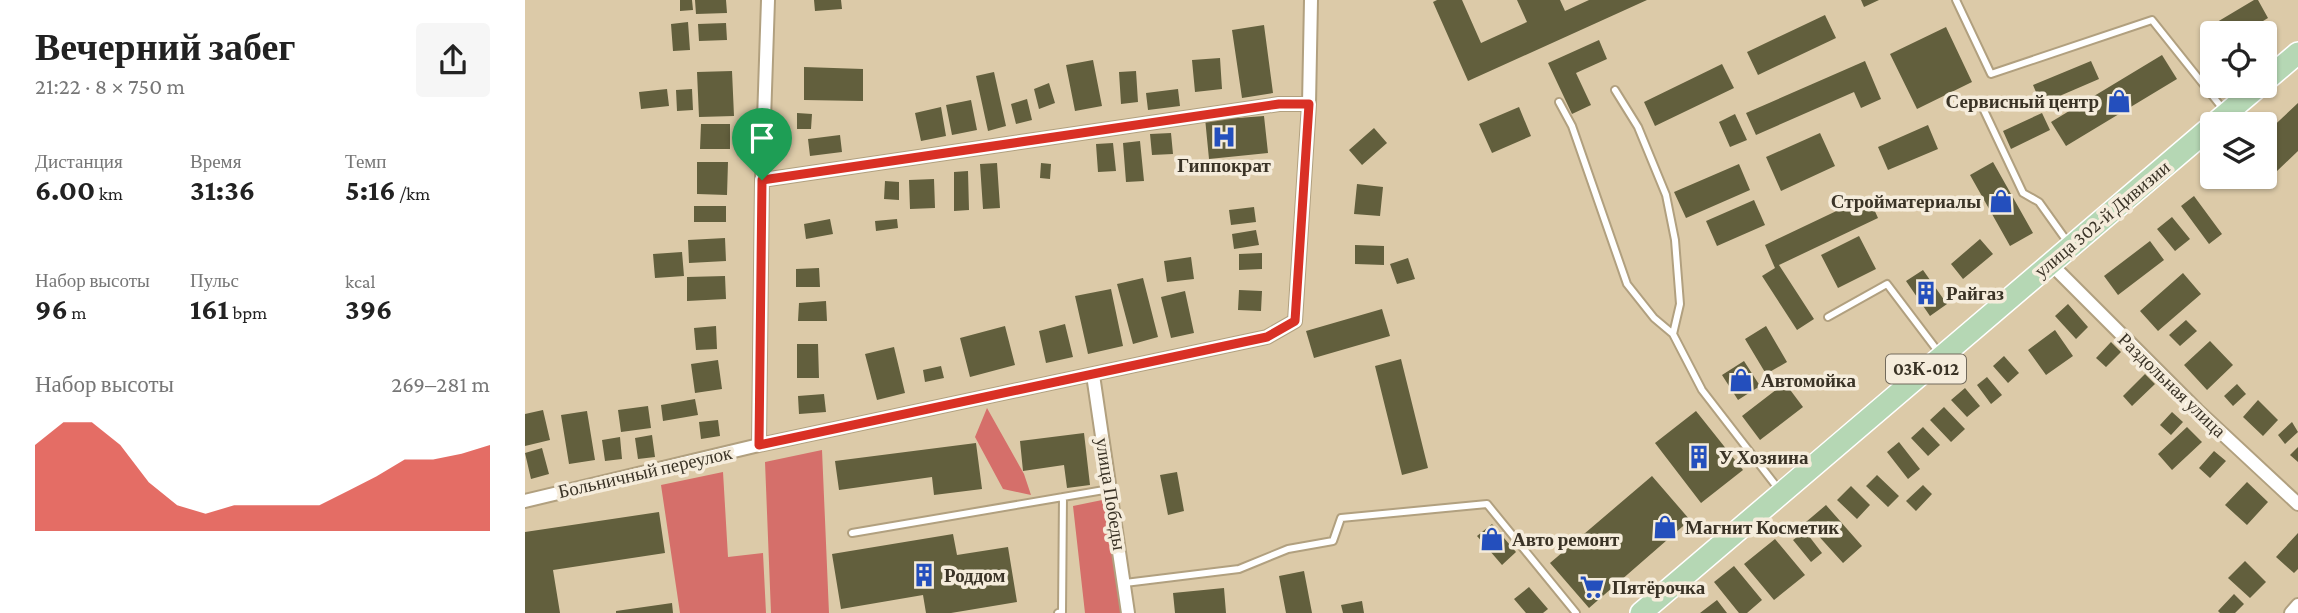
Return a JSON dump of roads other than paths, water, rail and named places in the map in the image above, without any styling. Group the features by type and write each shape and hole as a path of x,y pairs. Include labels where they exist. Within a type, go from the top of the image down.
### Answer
{"main road":[{"path":"2277,71 2298,53"},
{"name":"улица 302-й Дивизии","path":"2229,112 2245,98"},
{"name":"улица 302-й Дивизии","path":"1641,613 2200,136"}],"street":[{"path":"759,445 762,180 768,0"},
{"path":"762,180 1279,104 1309,104 1311,0"},
{"name":"Больничный переулок","path":"525,501 759,445 1267,337 1295,321 1309,104"},
{"name":"Раздольная улица","path":"2050,263 2197,410 2298,504"},
{"name":"улица Победы","path":"1093,375 1128,613"},
{"path":"2291,613 2298,605"}],"lane":[{"path":"1957,0 1991,74 2152,20 2212,112"},
{"path":"1615,90 1638,127 1666,195 1675,240 1680,304 1673,334"},
{"path":"1559,102 1572,126 1627,284 1654,318 1673,334 1702,390 1781,493"},
{"path":"1981,104 2024,193 2039,202 2070,246"},
{"path":"1828,317 1887,284 1941,356"},
{"path":"852,533 1110,489"},
{"path":"1058,613 1062,612 1063,497"},
{"path":"1124,583 1239,569 1288,549 1333,541 1341,518 1487,503 1576,613"}],"place":[{"name":"Сервисный центр","path":"2119,101"},
{"name":"Гиппократ","path":"1224,137"},
{"name":"Стройматериалы","path":"2001,201"},
{"name":"Райгаз","path":"1926,293"},
{"name":"Автомойка","path":"1741,380"},
{"name":"У Хозяина","path":"1699,457"},
{"name":"Магнит Косметик","path":"1665,527"},
{"name":"Авто ремонт","path":"1492,539"},
{"name":"Роддом","path":"924,575"},
{"name":"Пятёрочка","path":"1592,587"}]}
